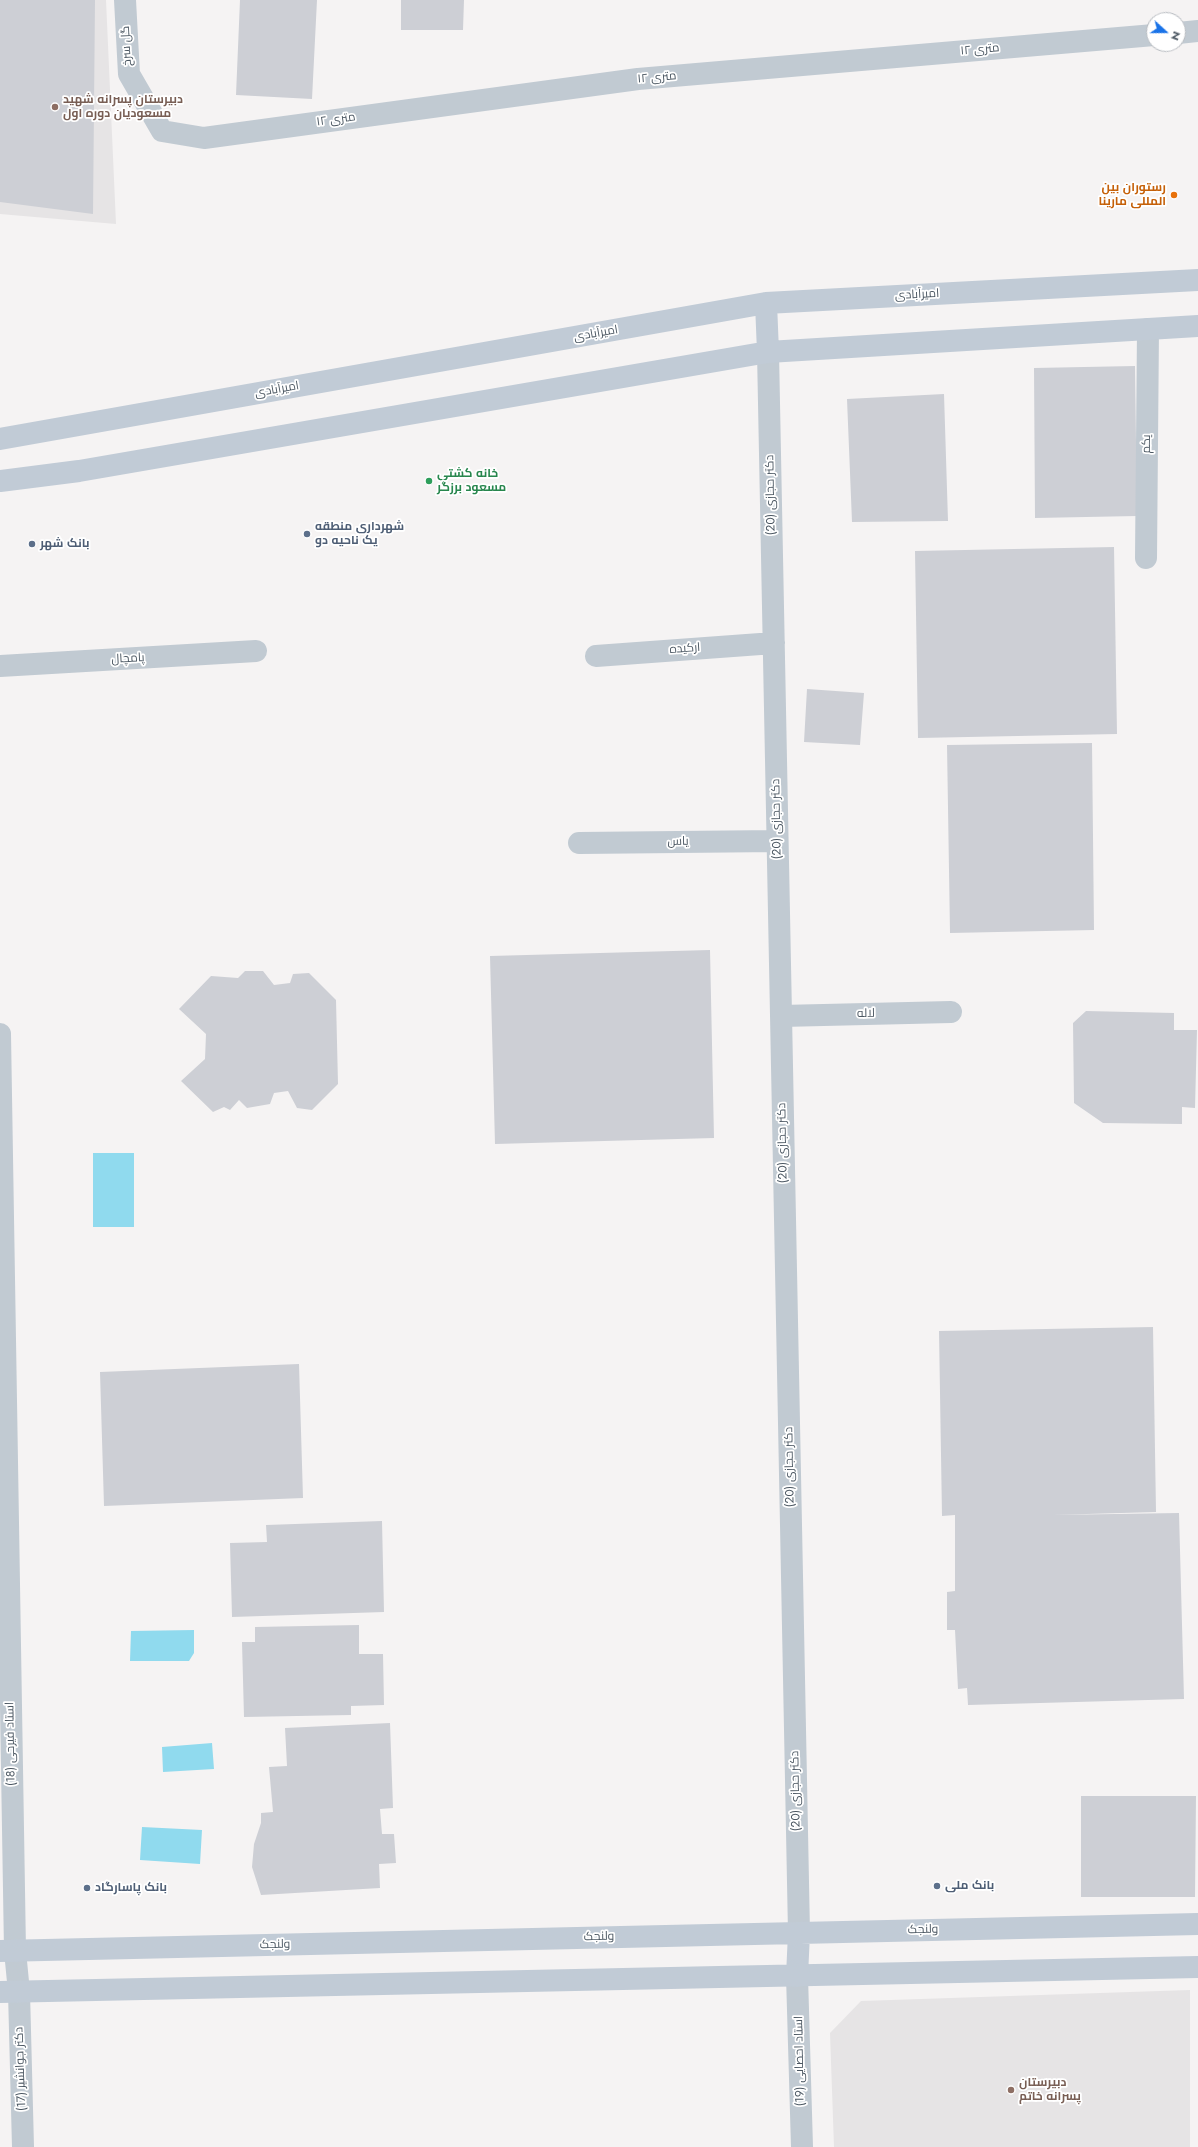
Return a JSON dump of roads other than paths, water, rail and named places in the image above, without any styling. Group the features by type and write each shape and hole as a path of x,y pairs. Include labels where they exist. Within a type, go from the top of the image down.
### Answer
{"street":[{"name":"گل سرخ","path":"125,0 129,74 162,131"},
{"path":"1186,32 1198,31"},
{"name":"۱۲ متری","path":"162,131 204,138 638,79 1146,36"},
{"name":"امیرآبادی","path":"0,439 766,303 1198,280"},
{"path":"766,303 768,352"},
{"path":"0,481 87,470 768,352 1198,326"},
{"name":"یکم","path":"1146,558 1148,329"},
{"name":"دکتر حجازی (20)","path":"768,352 799,1933"},
{"name":"ارکیده","path":"596,656 774,643"},
{"name":"پامچال","path":"0,666 256,651"},
{"name":"یاس","path":"579,843 777,841"},
{"name":"لاله","path":"781,1016 951,1012"},
{"name":"استاد فیرحی (18)","path":"0,1034 7,1951 9,1992"},
{"name":"ولنجک","path":"7,1951 1198,1924"},
{"path":"797,1976 799,1933"},
{"path":"9,1992 1198,1967"},
{"name":"استاد احصایی (19)","path":"797,1976 802,2147"},
{"name":"دکتر جوانشیر (17)","path":"9,1992 23,2147"}],"water":[{"path":"93,1153 134,1153 134,1227 93,1227"},
{"path":"194,1630 194,1653 189,1661 130,1661 131,1631"},
{"path":"212,1743 214,1769 163,1772 162,1747"},
{"path":"142,1827 202,1830 200,1864 140,1860"}],"place":[{"name":"دبیرستان پسرانه شهید مسعودیان دوره اول","path":"55,107"},
{"name":"رستوران بین المللی مارینا","path":"1174,195"},
{"name":"خانه کشتی مسعود برزگر","path":"429,481"},
{"name":"شهرداری منطقه یک ناحیه دو","path":"307,534"},
{"name":"بانک شهر","path":"32,544"},
{"name":"بانک ملی","path":"937,1886"},
{"name":"بانک پاسارگاد","path":"87,1888"},
{"name":"دبیرستان پسرانه خاتم","path":"1011,2090"}]}
